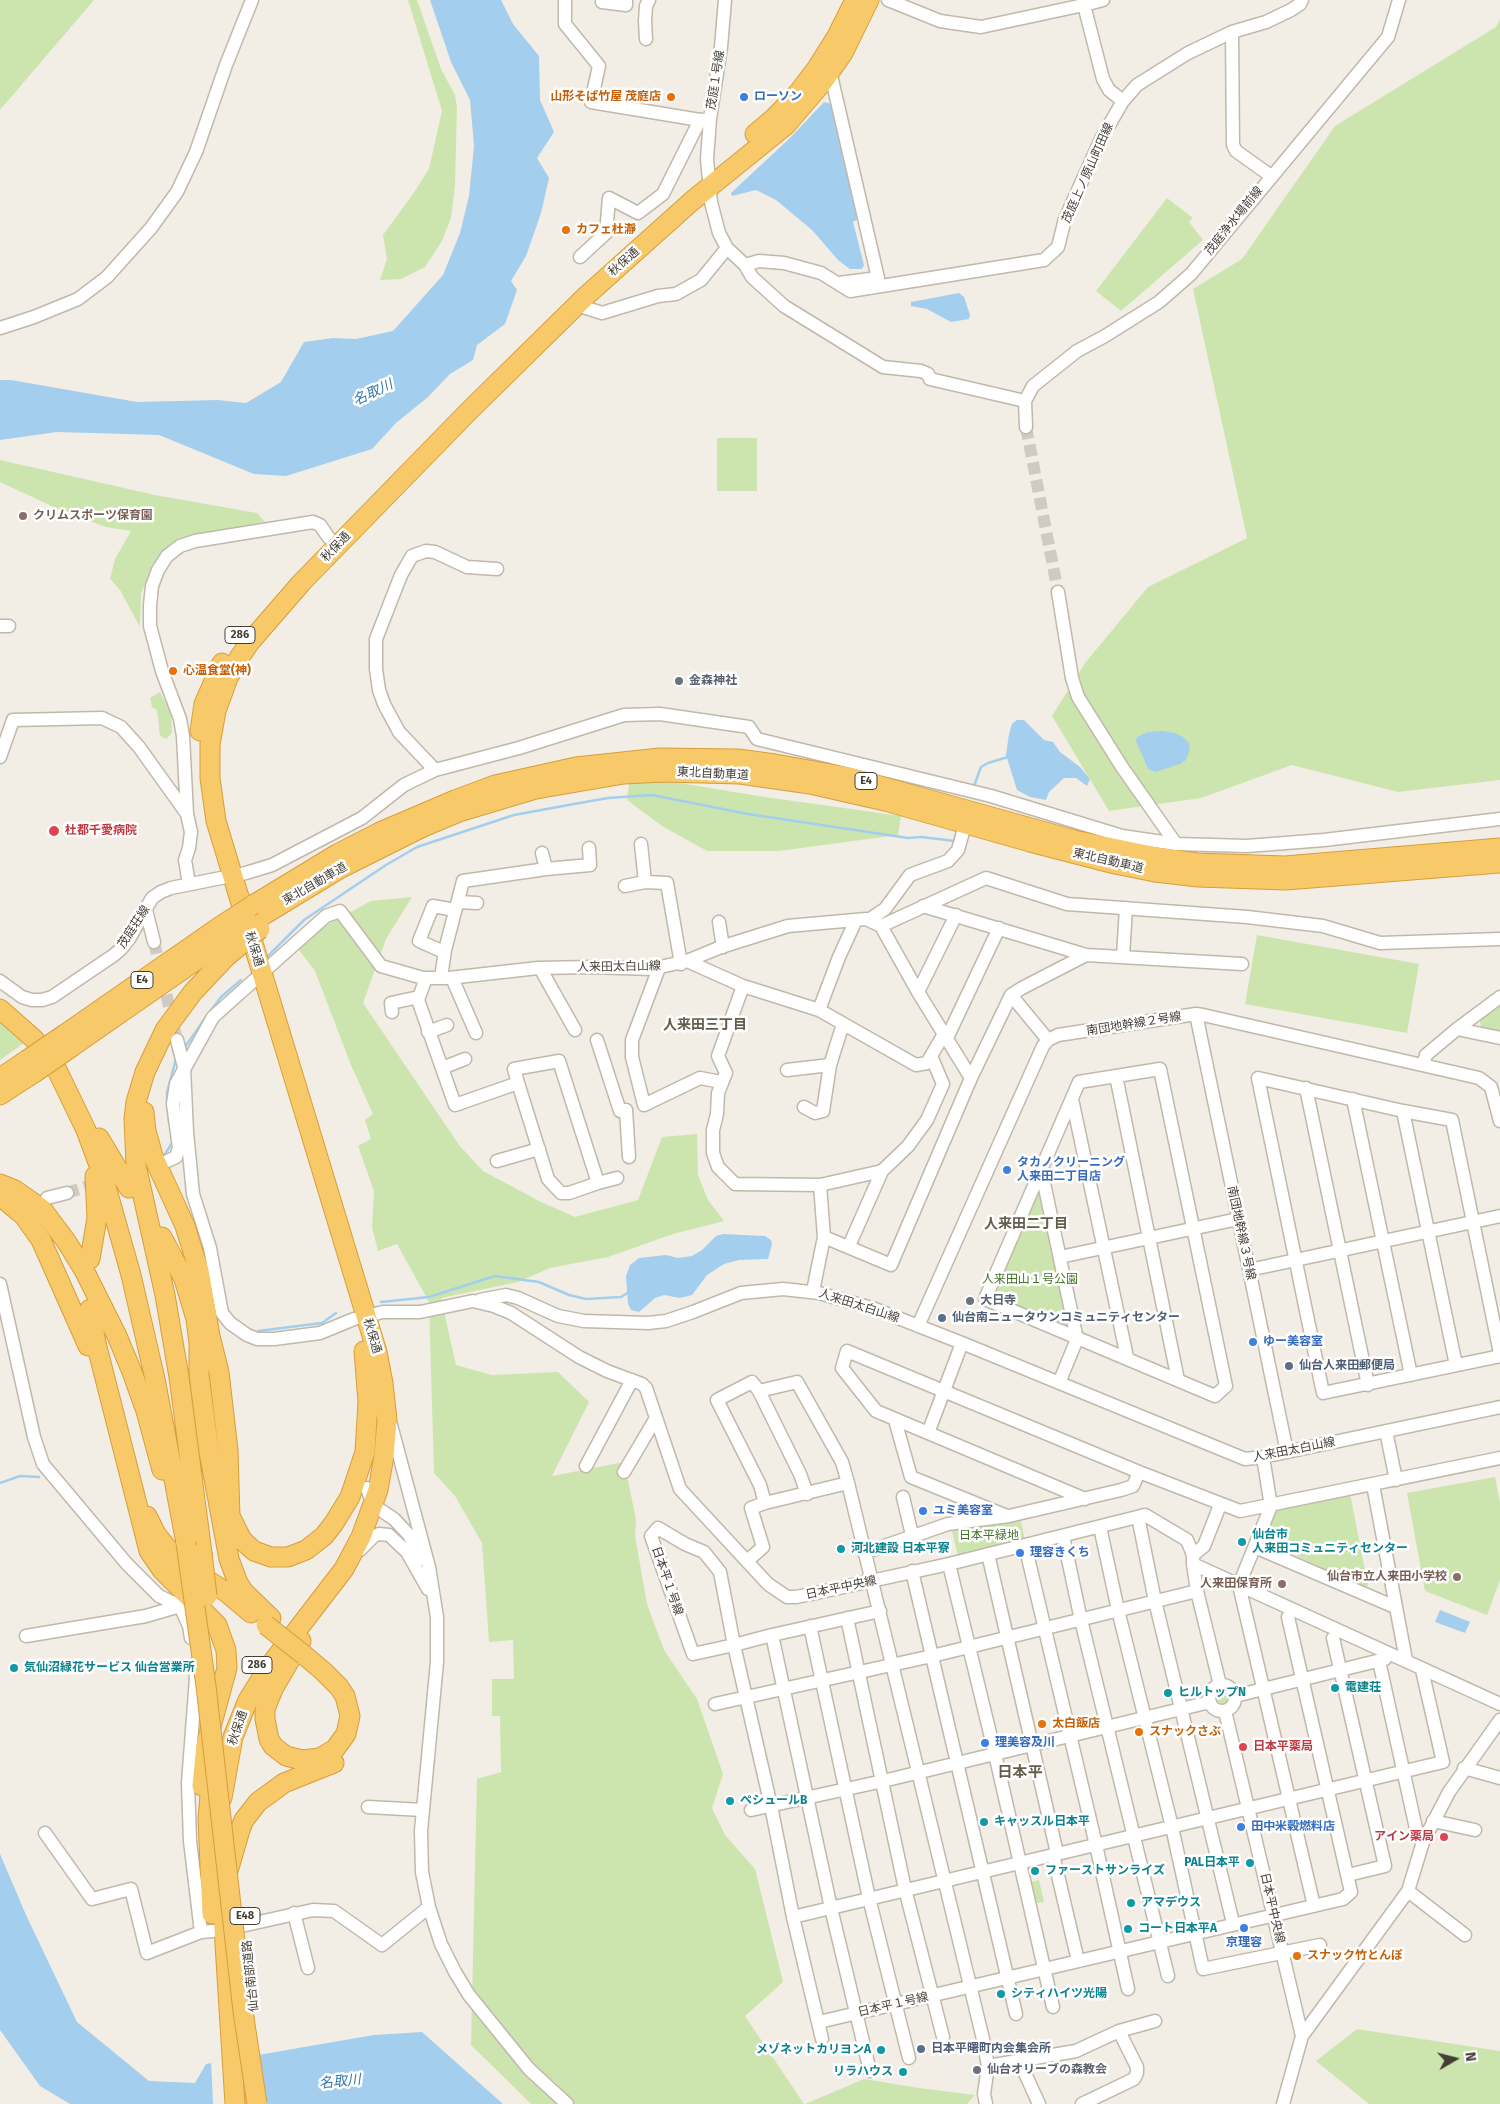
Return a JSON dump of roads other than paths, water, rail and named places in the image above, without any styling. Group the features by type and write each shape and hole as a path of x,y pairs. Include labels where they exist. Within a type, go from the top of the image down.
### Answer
{"highway":[{"name":"秋保通","path":"227,877 210,778 210,744 216,711 228,678 250,642 309,575 470,410 577,305 774,118 798,92 837,36 855,0"},
{"name":"秋保通","path":"235,2104 213,1931 209,1864 208,1819 211,1775 216,1751 230,1712 239,1694 260,1660 314,1590 338,1554 382,1474 387,1420 383,1383 368,1316 257,976 227,877 207,827 198,783 200,725 204,704 216,672 233,644 271,598 518,344 574,292 709,181 786,125 843,53 870,0"},
{"name":"東北自動車道","path":"0,1078 223,942 257,918 337,854 402,822 495,785 558,770 621,760 660,758 738,760 774,764 848,777 1074,840 1137,854 1197,863 1240,866 1285,866 1500,848"},
{"name":"東北自動車道","path":"257,918 287,908 386,845 459,812 536,789 624,774 702,772 740,774 846,791 1081,856 1155,872 1198,877 1294,880 1500,863"},
{"path":"190,1546 177,1361 134,1149 134,1119 144,1072 178,1011 208,975 223,942 257,918"},
{"name":"東北自動車道","path":"67,1036 142,973 223,942"},
{"path":"0,999 20,1013 42,1035 64,1067 102,1142 129,1188"},
{"path":"0,1009 34,1039 47,1055 67,1088 95,1152 118,1226 155,1379 190,1546"},
{"path":"157,1046 146,1088 144,1111 146,1131 153,1156 191,1240 199,1271 199,1374 221,1474 227,1520 229,1559 244,1592 269,1622"},
{"name":"東北自動車道","path":"0,1095 28,1062"},
{"path":"0,1069 28,1062"},
{"path":"67,1088 89,1149 97,1188 97,1218 90,1259"},
{"path":"83,1105 110,1173 138,1273 171,1414 217,1730"},
{"path":"0,1184 42,1209 84,1270 128,1363 146,1411 169,1496 190,1546"},
{"path":"0,1196 15,1206 24,1216 46,1248 80,1326 112,1408"},
{"path":"162,1237 210,1336 219,1372 228,1450 221,1474 227,1520 254,1551 271,1557 288,1557 306,1550 324,1536 350,1497 364,1452 368,1402 364,1351"},
{"path":"90,1309 112,1408 149,1551 162,1570 217,1626 226,1650 227,1668 206,1745 202,1779 203,1816 209,1864"},
{"path":"200,1312 212,1373 221,1450 224,1499"},
{"name":"秋保通","path":"213,1931 223,1911 220,1824 225,1779 237,1724 258,1683 344,1569 360,1537 370,1497 373,1453 374,1418 372,1385 364,1351 368,1316"},
{"path":"206,1346 219,1372"},
{"path":"199,1374 206,1346"},
{"path":"127,1464 148,1518 163,1544 184,1565 269,1622 306,1652 338,1672 352,1690 356,1700 360,1720 356,1738 348,1750 337,1761 275,1788 258,1802 244,1820 234,1844 223,1911"},
{"path":"306,1652 345,1696 350,1716 346,1734 335,1749 320,1758 302,1760 286,1756 273,1746 266,1729 266,1709 273,1689 329,1590"},
{"name":"仙台南部道路","path":"217,1730 242,2002 257,2104"},
{"name":"仙台南部道路","path":"217,1730 254,2000 262,2104"},
{"name":"秋保通","path":"224,2018 224,2104"}],"street":[{"path":"0,328 34,317 78,299 107,277 151,228 177,192 196,152 226,65 252,0"},
{"path":"565,0 565,24 599,66 591,102 705,120 664,194 638,213 609,198 606,233 580,258"},
{"path":"603,0 602,2 626,5 626,0"},
{"path":"646,39 644,21 646,6 649,0"},
{"name":"茂庭１号線","path":"724,0 721,47 705,120 709,181 718,234 727,248"},
{"path":"889,0 940,20 981,27 1083,2 1103,0"},
{"name":"茂庭上ノ原山町田線","path":"745,265 759,261 784,263 821,272 850,291 1044,260 1058,247 1065,219 1101,139 1123,101 1137,85 1188,53 1232,32 1266,22 1300,4 1302,0"},
{"name":"茂庭浄水場前線","path":"1025,401 1033,386 1078,351 1126,324 1159,302 1191,274 1388,37 1399,0"},
{"path":"1083,2 1103,79 1109,90 1123,101"},
{"path":"1232,32 1233,145 1236,152 1271,176"},
{"path":"830,71 878,278 839,283"},
{"path":"577,305 602,313 658,296 676,294 700,280 727,248 745,265 752,277 784,306 883,366 921,371 928,374 930,379 1025,401 1026,427"},
{"path":"189,884 185,860 190,848 191,832 187,814 183,736 180,719 162,671 150,626 152,586 158,570 167,556 180,546 195,541 313,522 320,525 329,538"},
{"path":"435,770 398,732 384,704 376,669 376,640 401,575 412,556 434,552 467,567 498,569"},
{"path":"1058,592 1072,678 1078,697 1122,767 1176,844 1257,846 1500,819"},
{"name":"茂庭荘線","path":"0,981 22,997 42,1000 52,997 114,956 129,939 152,898 161,892 189,884 227,877 272,864 362,818 404,785 435,770 624,716 660,714 749,727 757,739 1122,836 1176,844"},
{"path":"0,757 6,721 91,717 112,722 121,727 139,747 187,814"},
{"path":"963,832 958,850 948,861 910,875 884,909 870,919 882,926 918,992 971,1078"},
{"path":"641,844 645,882"},
{"path":"476,1033 447,978 444,952 463,881 546,869 590,866 589,848"},
{"path":"542,853 546,869"},
{"path":"882,926 986,878 1067,904 1247,917 1323,926 1380,942 1500,939"},
{"path":"625,886 645,882 667,883 684,963 743,986 819,1010 916,1065 927,1064 946,1036 999,928"},
{"path":"444,952 419,941 433,906 457,906 477,903"},
{"path":"923,906 1086,955 1242,964"},
{"path":"1123,956 1126,908"},
{"path":"146,910 154,942"},
{"name":"人来田太白山線","path":"257,976 326,916 340,911 381,966 426,978 447,978 540,968 659,968 684,963 723,947 788,926 870,919"},
{"path":"918,992 956,916"},
{"path":"819,1010 839,957 856,920"},
{"path":"719,922 723,947"},
{"path":"824,1237 891,1265 971,1078 1012,995 1086,955"},
{"path":"540,968 575,1030"},
{"path":"644,1105 632,1056 632,1040 659,968"},
{"path":"165,1162 176,1156 179,1148 173,1104 176,1084 184,1067 213,1017 257,976"},
{"path":"426,978 419,997 428,1032 455,1105 518,1082"},
{"path":"743,986 718,1056 726,1073 725,1078 721,1082 713,1130 713,1153 718,1167 734,1184 820,1185 882,1172"},
{"path":"918,1326 1042,1046 1048,1040 1012,995"},
{"path":"392,1012 390,1003 419,997"},
{"path":"1423,1065 1426,1055 1500,997"},
{"name":"南団地幹線２号線","path":"1048,1040 1058,1035 1196,1014 1423,1065 1485,1081 1491,1087 1495,1096 1500,1120"},
{"name":"南団地幹線３号線","path":"1196,1014 1287,1452"},
{"path":"804,1107 815,1113 823,1111 830,1065 843,1024"},
{"path":"428,1032 447,1025"},
{"path":"1457,1029 1500,1038"},
{"path":"177,1040 184,1067 187,1132 193,1194 210,1248 222,1312 230,1323 256,1339 320,1333 368,1316"},
{"path":"597,1040 620,1111 629,1157"},
{"path":"849,1246 882,1172 908,1146 927,1120 943,1084 932,1056"},
{"path":"442,1068 465,1059"},
{"path":"598,1183 559,1062 514,1069 548,1179 561,1193 568,1193 617,1178"},
{"path":"787,1070 830,1065"},
{"path":"1160,1069 1226,1386 1214,1396 1127,1357 1077,1339 985,1299 1072,1099 1079,1082 1160,1069"},
{"path":"1116,1076 1178,1380"},
{"path":"620,1111 644,1105 700,1078 721,1082"},
{"path":"1258,1078 1306,1088 1403,1111 1452,1120 1500,1355 1323,1394 1258,1078"},
{"path":"1306,1088 1368,1385"},
{"path":"1072,1099 1127,1357"},
{"path":"1353,1099 1411,1375"},
{"path":"1403,1111 1456,1365"},
{"path":"927,1120 949,1128"},
{"path":"497,1161 539,1149"},
{"path":"1041,1169 1077,1339 1059,1383"},
{"name":"人来田太白山線","path":"820,1185 824,1237 813,1291 851,1301 962,1343 1245,1459 1263,1457 1500,1407"},
{"path":"47,1198 67,1193"},
{"path":"1249,1270 1500,1216"},
{"path":"1060,1256 1238,1219"},
{"path":"0,1284 34,1437 44,1464 127,1564 159,1596 180,1606 189,1626 196,1678 188,1783 190,1841 213,1931"},
{"path":"473,1301 506,1295 518,1298 558,1316 584,1321 648,1322 666,1321 741,1292 765,1289 813,1291"},
{"name":"日本平中央線","path":"368,1316 420,1312 473,1301 494,1306 511,1313 579,1357 607,1371 642,1384 646,1388 680,1489 768,1584 787,1597 796,1597 871,1582 1138,1517"},
{"path":"928,1433 962,1343"},
{"path":"1085,1500 876,1411 842,1368 847,1351 1139,1472 1240,1511 1500,1458"},
{"path":"586,1466 632,1380"},
{"path":"765,1503 760,1485 717,1400 752,1382 759,1391 800,1474 807,1494"},
{"path":"759,1391 797,1382 842,1462 893,1664 988,2066 984,2094 986,2104"},
{"path":"383,1383 394,1437 429,1566 437,1617 437,1662 421,1830 422,1872 429,1908 441,1944 469,1995 529,2069 567,2104"},
{"path":"624,1472 656,1418"},
{"path":"895,1420 911,1477 1009,1516"},
{"path":"1386,1431 1396,1480"},
{"path":"1263,1457 1271,1506 1240,1586 1314,1906"},
{"path":"864,1553 948,1524 1009,1516 1085,1500 1133,1486 1139,1472"},
{"path":"747,1561 763,1547 751,1508 848,1483"},
{"path":"1373,1485 1395,1607 1402,1658"},
{"path":"370,1497 408,1535 419,1554 437,1617"},
{"path":"903,1497 912,1535"},
{"path":"1193,1560 1204,1546 1220,1504"},
{"path":"1220,1685 1197,1591 1193,1560 1187,1540 1146,1515 1138,1517 1155,1601 1234,1924"},
{"path":"1100,1527 1118,1610 1172,1827 1203,1969 1320,1945"},
{"name":"日本平１号線","path":"880,1611 772,1634 734,1645 693,1654 651,1536 658,1528 685,1544 704,1552 720,1572 734,1645 771,1806 793,1917 819,2022 1343,1899 1351,1892 1348,1875"},
{"path":"344,1569 374,1536 379,1534 389,1535 415,1564 433,1600"},
{"path":"1063,1536 1081,1620 1168,1976"},
{"path":"1024,1545 1096,1844 1128,1989"},
{"path":"1255,1547 1395,1607"},
{"path":"988,1554 1078,1961"},
{"path":"1193,1560 1240,1586 1500,1704"},
{"path":"949,1564 1053,2007"},
{"path":"912,1572 1016,2014"},
{"path":"715,1704 932,1656 1197,1591"},
{"path":"26,1636 146,1616 180,1606"},
{"path":"1288,1617 1348,1875 1385,1866 1333,1638"},
{"path":"847,1618 906,1889 943,2037"},
{"path":"810,1626 869,1898 909,2058"},
{"path":"772,1634 830,1908 870,2071"},
{"path":"1235,1696 1339,1670 1402,1658"},
{"path":"1379,1661 1417,1833 1423,1842"},
{"path":"793,1917 1443,1762 1422,1670"},
{"path":"1220,1685 1228,1687 1235,1696 1232,1707 1225,1711 1217,1710 1210,1702 1210,1693 1220,1685"},
{"path":"751,1810 883,1781 1210,1702"},
{"name":"日本平中央線","path":"1225,1711 1302,2036 1282,2104"},
{"path":"1302,2036 1408,1891 1423,1842 1433,1821 1464,1768 1500,1720"},
{"path":"1464,1768 1500,1778"},
{"path":"368,1807 423,1810"},
{"path":"1433,1821 1475,1830"},
{"path":"44,1834 92,1899 131,1889 147,1953 213,1931 313,1910 334,1911 382,1945 429,1908"},
{"path":"1408,1891 1465,1935"},
{"path":"294,1913 308,1968"},
{"path":"988,2066 1076,2051 1120,2031 1155,2021"},
{"path":"819,2022 822,2039"},
{"path":"1082,2104 1134,2079 1137,2067 1120,2031"},
{"path":"1019,2060 1039,2104"}],"water":[{"name":"名取川","path":"430,0 501,0 513,24 539,56 540,100 554,132 537,158 549,178 541,213 526,256 511,281 517,290 505,324 477,345 473,360 450,374 428,397 396,423 372,449 286,476 254,474 159,435 57,432 0,440 0,380 11,380 137,402 218,400 246,403 281,382 304,342 333,338 356,339 393,331 443,275 460,233 469,196 474,146 470,100 451,62"},
{"path":"824,102 832,104 858,219 853,222 864,265 862,269 850,269 838,260 812,230 776,200 756,190 732,196 731,193 790,138"},
{"path":"959,293 964,297 970,315 969,319 951,322 927,309 911,306 911,302"},
{"path":"1017,720 1024,720 1044,740 1053,742 1060,752 1080,767 1090,779 1087,786 1076,778 1064,778 1049,792 1046,800 1030,797 1017,790 1006,755 1012,724"},
{"path":"1162,731 1175,733 1183,737 1189,743 1190,749 1186,760 1180,764 1155,772 1148,769 1136,741 1137,737 1148,732"},
{"path":"723,1234 765,1236 771,1240 772,1244 768,1259 739,1260 724,1264 707,1275 692,1295 680,1298 664,1295 655,1298 639,1312 631,1310 628,1304 626,1276 630,1265 639,1258 666,1255 678,1258 692,1256 702,1250 716,1236"},
{"path":"1440,1610 1470,1622 1465,1633 1435,1622"},
{"name":"名取川","path":"0,1854 26,1915 77,2022 149,2081 195,2083 206,2064 374,2035 422,2032 503,2104 70,2104 40,2086 0,2030"}],"waterway":[{"path":"974,786 981,767 1008,757"},
{"path":"267,957 304,920 386,865 417,847 514,815 608,798 652,795 748,814 908,838 921,837 955,841"},
{"path":"209,1013 221,997 241,980"},
{"path":"185,1047 206,1017"},
{"path":"167,1103 167,1092 176,1059"},
{"path":"168,1111 169,1123"},
{"path":"165,1154 172,1143"},
{"path":"381,1302 429,1297 495,1276 539,1282 569,1295 586,1299 621,1297 629,1292"},
{"path":"258,1331 322,1323 336,1313"},
{"path":"0,1483 20,1476 39,1477"}],"tunnel":[{"path":"1026,427 1058,592"},
{"path":"154,942 177,1040"},
{"path":"67,1193 101,1182"}],"place":[{"name":"山形そば竹屋 茂庭店","path":"671,97"},
{"name":"ローソン","path":"744,97"},
{"name":"カフェ杜瀞","path":"566,230"},
{"name":"クリムスポーツ保育園","path":"23,516"},
{"name":"心温食堂(神)","path":"173,671"},
{"name":"金森神社","path":"679,681"},
{"name":"杜都千愛病院","path":"54,831"},
{"name":"タカノクリーニング 人来田二丁目店","path":"1007,1170"},
{"name":"大日寺","path":"970,1301"},
{"name":"仙台南ニュータウンコミュニティセンター","path":"942,1318"},
{"name":"ゆー美容室","path":"1253,1342"},
{"name":"仙台人来田郵便局","path":"1289,1366"},
{"name":"ユミ美容室","path":"923,1511"},
{"name":"仙台市 人来田コミュニティセンター","path":"1242,1542"},
{"name":"河北建設 日本平寮","path":"841,1549"},
{"name":"理容きくち","path":"1020,1553"},
{"name":"仙台市立人来田小学校","path":"1457,1577"},
{"name":"人来田保育所","path":"1282,1584"},
{"name":"気仙沼緑花サービス 仙台営業所","path":"14,1668"},
{"name":"電建荘","path":"1335,1688"},
{"name":"ヒルトップN","path":"1168,1693"},
{"name":"太白飯店","path":"1042,1724"},
{"name":"スナックさぶ","path":"1139,1732"},
{"name":"理美容及川","path":"985,1743"},
{"name":"日本平薬局","path":"1243,1747"},
{"name":"ぺシュールB","path":"730,1801"},
{"name":"キャッスル日本平","path":"984,1822"},
{"name":"田中米穀燃料店","path":"1241,1827"},
{"name":"アイン薬局","path":"1444,1837"},
{"name":"PAL日本平","path":"1250,1863"},
{"name":"ファーストサンライズ","path":"1035,1871"},
{"name":"アマデウス","path":"1131,1903"},
{"name":"京理容","path":"1244,1928"},
{"name":"コート日本平A","path":"1128,1929"},
{"name":"スナック竹とんぼ","path":"1297,1956"},
{"name":"シティハイツ光陽","path":"1001,1994"},
{"name":"日本平曙町内会集会所","path":"921,2049"},
{"name":"メゾネットカリヨンA","path":"881,2050"},
{"name":"仙台オリーブの森教会","path":"977,2070"},
{"name":"リラハウス","path":"903,2072"}],"district":[{"name":"人来田三丁目","path":"705,1025"},
{"name":"人来田二丁目","path":"1026,1224"},
{"name":"日本平","path":"1020,1773"}],"park label":[{"name":"人来田山１号公園","path":"1030,1280"},
{"name":"日本平緑地","path":"989,1536"}]}
